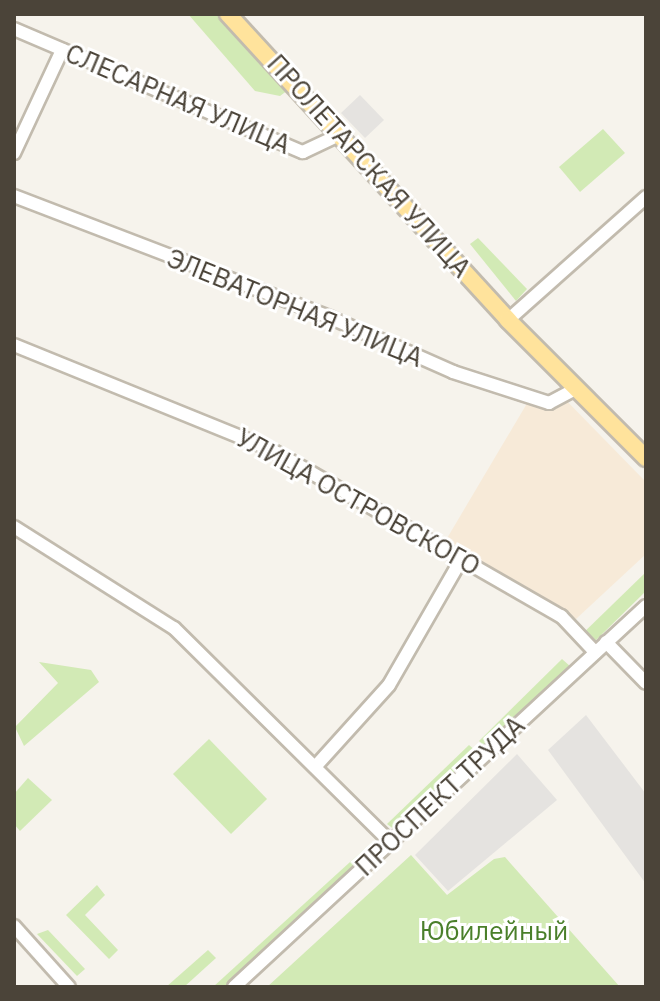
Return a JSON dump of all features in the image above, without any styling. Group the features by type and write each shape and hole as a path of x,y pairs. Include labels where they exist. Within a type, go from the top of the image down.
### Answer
{"main road":[{"name":"ПРОЛЕТАРСКАЯ УЛИЦА","path":"228,14 508,320 646,458"}],"street":[{"name":"СЛЕСАРНАЯ УЛИЦА","path":"14,29 303,152 341,134"},
{"path":"14,153 62,50"},
{"name":"ЭЛЕВАТОРНАЯ УЛИЦА","path":"14,196 329,317 453,372 549,403 577,388"},
{"path":"508,320 646,197"},
{"name":"УЛИЦА ОСТРОВСКОГО","path":"14,345 270,449 561,616 595,652"},
{"path":"14,527 174,628 391,843"},
{"path":"315,767 389,685 462,558"},
{"name":"ПРОСПЕКТ ТРУДА","path":"234,987 646,606"},
{"path":"606,642 646,683"},
{"path":"14,926 69,987"}],"shaded area":[{"path":"360,95 384,120 365,138 341,113"},
{"path":"557,391 646,482 646,554 576,619 446,540 529,400"},
{"path":"586,715 646,794 646,884 548,750"},
{"path":"517,754 557,800 448,891 415,855"}],"green space":[{"path":"188,14 220,14 292,87 280,96 255,91"},
{"path":"603,129 625,153 580,192 559,167"},
{"path":"478,238 527,289 516,301 470,244"},
{"path":"646,572 646,591 587,649 576,640"},
{"path":"562,659 571,667 487,749 479,741"},
{"path":"39,662 91,670 99,682 24,746 15,727 58,683"},
{"path":"209,739 267,799 231,834 173,774"},
{"path":"469,745 477,752 395,830 387,824"},
{"path":"28,778 52,800 20,831 14,824 14,794"},
{"path":"372,842 379,847 226,987 213,987"},
{"name":"Юбилейный","path":"411,855 447,895 494,859 505,857 620,987 267,987"},
{"path":"97,885 105,895 85,915 118,950 109,959 66,915"},
{"path":"48,930 85,969 77,976 37,934"},
{"path":"208,950 216,958 184,987 166,987"}]}
